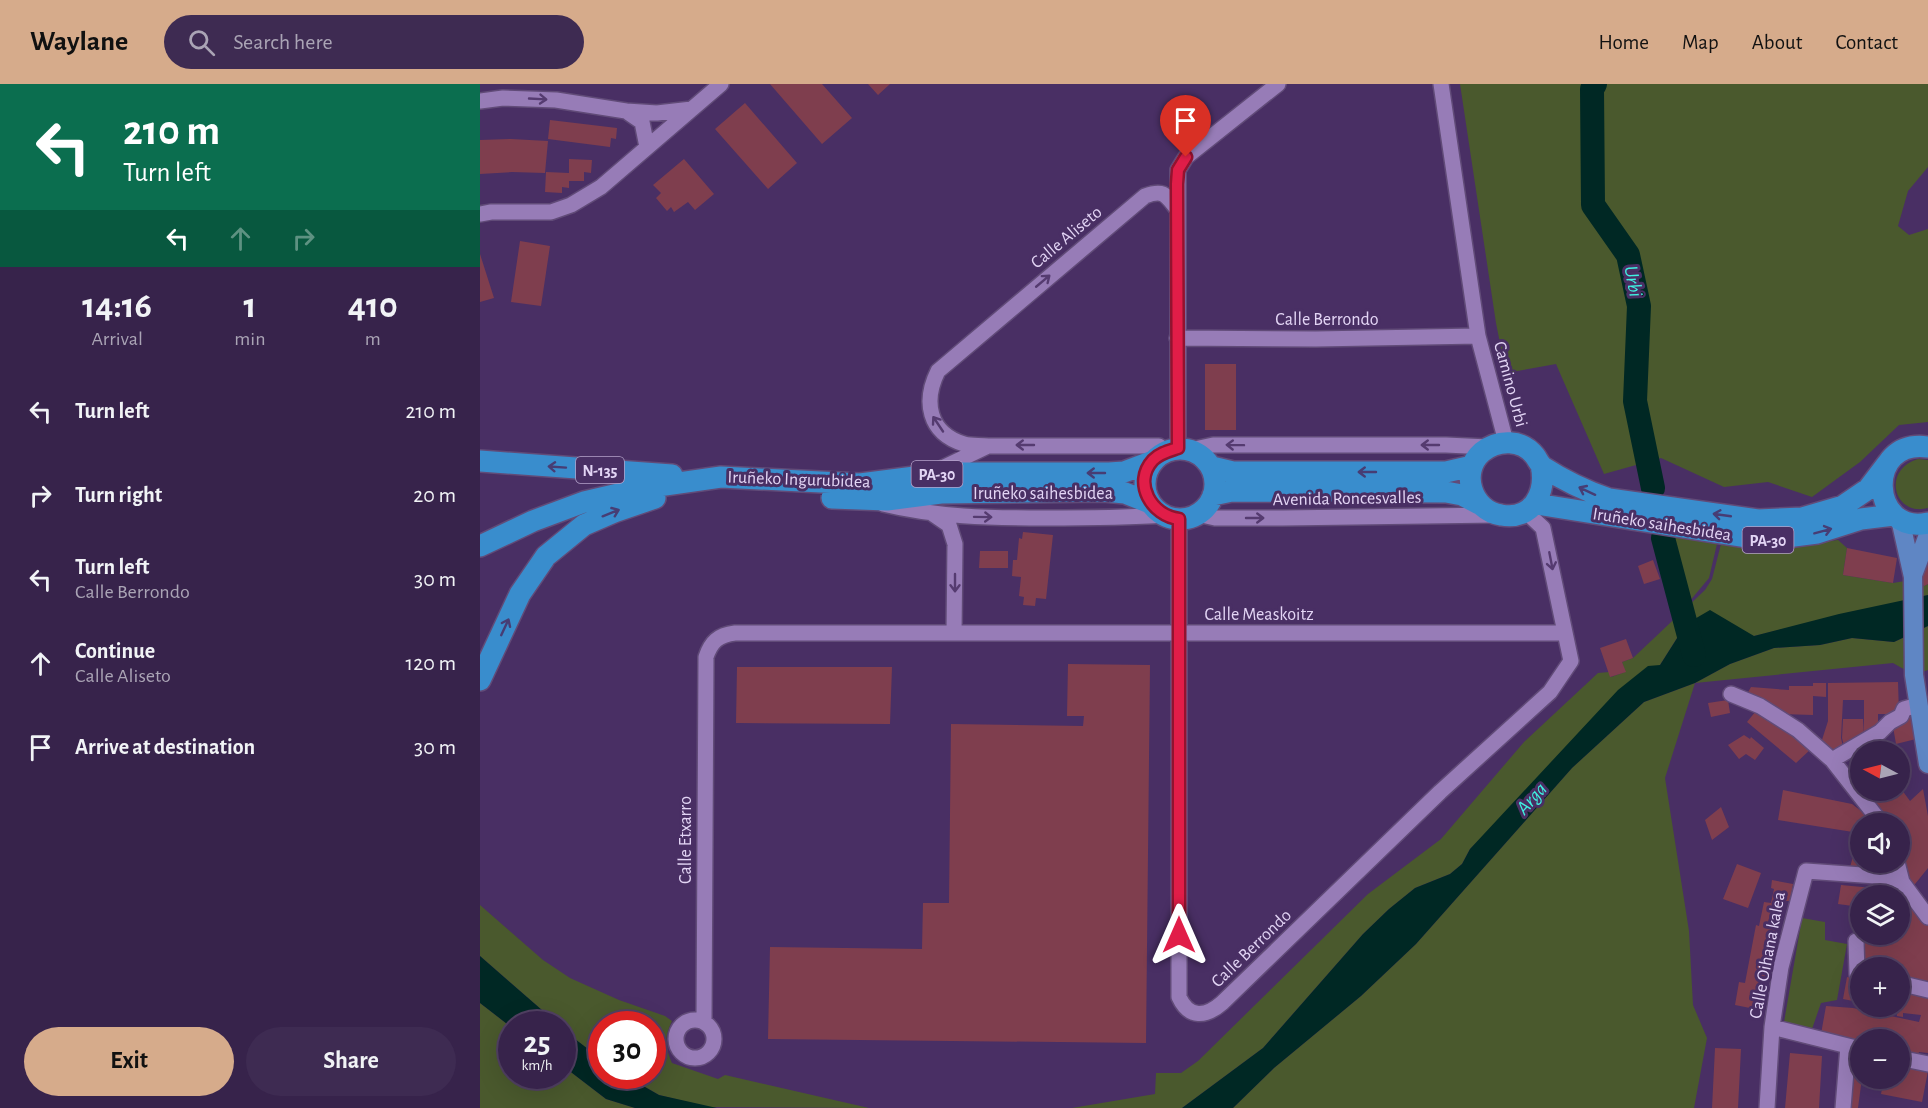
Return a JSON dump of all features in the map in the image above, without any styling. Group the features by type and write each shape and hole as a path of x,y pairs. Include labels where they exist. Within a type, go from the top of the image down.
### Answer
{"highway":[{"name":"PA-30","path":"1497,445 1526,448 1541,465"},
{"path":"1479,504 1472,492 1470,479 1472,466 1479,455 1497,445"},
{"name":"PA-30","path":"1887,464 1906,448 1925,445"},
{"path":"1172,453 1208,461 1212,467 1215,484 1213,495 1206,506 1173,513 1145,489 1146,474 1172,453"},
{"name":"Iruñeko Ingurubidea","path":"480,546 533,521 584,502 660,486 720,483 860,484 946,473 1125,472 1172,453"},
{"name":"N-135","path":"480,461 720,483"},
{"path":"1887,464 1882,477 1881,491 1885,504 1897,517"},
{"name":"Iruñeko saihesbidea","path":"1541,465 1589,492 1609,499 1758,520 1802,518 1843,506 1868,489 1887,464"},
{"path":"1530,508 1542,488 1541,465"},
{"path":"1212,467 1233,472 1446,472 1472,466"},
{"path":"480,680 520,594 546,556 565,539 584,525 614,512 650,499 720,483"},
{"name":"Iruñeko Ingurubidea","path":"720,483 863,499"},
{"name":"Iruñeko saihesbidea","path":"863,499 887,500 941,493 1104,491 1125,493 1173,513"},
{"path":"1213,495 1232,491 1446,492 1462,495 1498,515"},
{"name":"PA-30","path":"1498,515 1516,515 1530,508"},
{"name":"Iruñeko saihesbidea","path":"1530,508 1765,540 1817,533 1861,519 1897,517"},
{"name":"PA-30","path":"1897,517 1911,523 1928,523"}],"main road":[{"path":"1897,517 1913,581 1914,675 1928,764"},
{"path":"1913,581 1928,535"}],"street":[{"path":"480,214 551,212 571,205 601,187 722,84"},
{"path":"1172,453 1177,338 1178,170 1182,162 1278,84"},
{"name":"Camino Urbi","path":"1441,84 1478,336 1497,445"},
{"path":"480,101 503,98 555,100 626,111 657,113 693,109"},
{"path":"626,111 642,122 647,147"},
{"name":"Calle Aliseto","path":"988,446 966,445 951,439 938,428 930,403 930,386 938,371 1145,195 1156,192 1166,195 1177,209"},
{"name":"Calle Berrondo","path":"1177,338 1316,339 1478,336"},
{"path":"930,475 988,446 1159,447 1172,453 1213,445 1497,445"},
{"name":"Avenida Roncesvalles","path":"863,499 909,510 977,518 1126,518 1173,513 1215,518 1498,515"},
{"name":"Calle Berrondo","path":"1173,513 1180,633 1179,997 1185,1008 1201,1014 1215,1009 1222,1003 1440,792 1550,692 1571,661 1543,528 1530,508"},
{"path":"933,513 949,525 955,544 954,633"},
{"name":"Calle Measkoitz","path":"706,657 716,640 726,634 735,633 1565,633"},
{"name":"Calle Etxarro","path":"704,1022 706,657"},
{"path":"1731,694 1760,706 1798,730 1832,760 1873,813"},
{"path":"1832,760 1880,732 1890,722 1901,716 1904,709 1918,705"},
{"name":"Calle Oihana kalea","path":"1767,1108 1772,1027 1781,967 1806,871 1890,877 1902,882"},
{"path":"1900,873 1902,882 1928,917"},
{"path":"1910,986 1928,990"},
{"path":"1772,1027 1850,1047"},
{"path":"1910,1060 1928,1064"},
{"path":"1843,1108 1850,1070"}],"green space":[{"path":"1460,84 1928,84 1928,167 1908,191 1898,226 1909,235 1928,229 1928,422 1899,425 1860,462 1812,497 1768,482 1724,487 1661,458 1604,474 1556,364 1506,373 1496,323"},
{"path":"1918,459 1928,460 1928,508 1916,509 1907,506 1900,499 1896,491 1896,482 1899,473 1906,465"},
{"path":"1665,536 1717,544 1709,578 1684,608"},
{"path":"1722,540 1775,549 1838,540 1847,548 1843,575 1893,583 1917,579 1924,586 1928,584 1928,595 1754,636 1686,624 1660,665 1470,849 1462,864 1450,874 1415,888 1389,909 1363,934 1263,1048 1182,1108 1072,1108 1155,1094 1156,1073 1181,1073 1198,1061 1368,894 1441,839 1524,742 1598,673 1609,672 1611,677 1625,672 1622,662 1633,658 1705,590 1712,579"},
{"path":"1928,626 1928,670 1914,675 1893,663 1695,683 1730,664 1774,648 1820,645 1852,638 1894,642"},
{"path":"1695,683 1665,778 1689,931 1693,1005 1707,1038 1694,1108 1233,1108 1274,1068 1361,996 1416,944 1572,768 1644,702"},
{"path":"480,905 543,960 570,978 651,1011 588,1011 588,1049 576,1040 576,1011 543,1011 480,956"},
{"path":"1802,918 1825,922 1825,940 1847,944 1837,1000 1821,1003 1812,1029 1783,1028"},
{"path":"480,1003 498,1017 498,1089 576,1089 576,1076 588,1085 588,1089 593,1089 606,1099 635,1108 480,1108"},
{"path":"666,1017 672,1021 666,1042"},
{"path":"666,1042 672,1063 718,1079 725,1075 869,1108 708,1107 659,1095 649,1089 666,1089"}],"water":[{"name":"Arga","path":"1928,595 1928,626 1894,642 1852,638 1820,645 1774,648 1730,664 1695,683 1644,702 1572,768 1416,944 1361,996 1274,1068 1233,1108 1182,1108 1263,1048 1363,934 1389,909 1415,888 1450,874 1462,864 1470,849 1618,690 1648,666 1660,665 1686,624 1710,610 1754,636 1839,614"},
{"path":"480,956 543,1011 498,1011 498,1017 480,1003"},
{"path":"576,1040 588,1049 588,1085 576,1076"},
{"path":"593,1089 649,1089 659,1095 717,1108 635,1108 606,1099"}],"building":[{"path":"770,84 822,84 852,118 822,144"},
{"path":"868,84 890,84 878,95"},
{"path":"745,103 797,163 768,189 715,129"},
{"path":"550,120 617,128 616,139 611,138 610,147 548,139"},
{"path":"480,140 548,141 545,173 480,174"},
{"path":"569,159 592,160 591,173 584,172 584,181 569,181 569,188 562,187 562,193 545,192 546,172 569,173"},
{"path":"684,159 714,194 695,210 688,202 674,212 671,207 667,211 656,198 661,193 653,185"},
{"path":"520,241 550,246 541,306 511,302"},
{"path":"480,254 494,298 480,302"},
{"path":"1205,364 1236,364 1236,430 1205,430"},
{"path":"1023,532 1053,535 1046,599 1036,598 1035,606 1023,605 1024,597 1019,596 1021,577 1012,576 1013,560 1017,560 1019,538 1022,539"},
{"path":"1847,548 1897,558 1893,583 1843,575"},
{"path":"980,551 1008,551 1008,568 979,568"},
{"path":"1928,558 1928,584 1924,586 1917,579"},
{"path":"1653,560 1660,579 1644,584 1638,566"},
{"path":"1626,639 1633,658 1622,662 1626,672 1610,677 1600,648"},
{"path":"1068,664 1150,665 1146,1043 768,1039 770,947 922,949 923,903 949,903 951,724 1083,726 1084,716 1067,716"},
{"path":"737,667 892,667 890,724 736,723"},
{"path":"1898,682 1899,714 1878,714 1878,726 1864,735 1864,700 1843,700 1841,738 1843,747 1835,750 1821,743 1828,721 1828,683"},
{"path":"1813,683 1826,683 1826,697 1813,696 1813,715 1781,714 1746,696 1751,687 1789,690 1789,686 1813,686"},
{"path":"1728,700 1730,713 1711,717 1708,703"},
{"path":"1760,706 1812,748 1796,763 1747,722"},
{"path":"1912,717 1916,739 1895,741 1892,721"},
{"path":"1843,719 1863,719 1864,735 1844,746"},
{"path":"1744,735 1750,739 1751,737 1764,748 1755,760 1746,754 1739,759 1728,745"},
{"path":"1923,789 1928,816 1928,868 1911,889 1906,873 1910,873 1910,813 1879,813 1870,801 1910,801"},
{"path":"1783,790 1852,804 1864,813 1850,813 1850,832 1778,820"},
{"path":"1721,807 1729,827 1712,840 1705,820"},
{"path":"1737,864 1761,873 1748,908 1723,899"},
{"path":"1772,880 1793,884 1790,901 1786,901 1780,927 1776,929 1760,1010 1735,1005 1739,982 1745,983 1756,925 1759,926 1764,902 1771,903 1774,889 1771,888"},
{"path":"1841,885 1850,886 1850,906 1838,904"},
{"path":"1910,904 1928,923 1928,984 1910,981 1910,957 1862,957 1863,945 1910,945"},
{"path":"1847,977 1850,978 1850,1000 1843,999"},
{"path":"1910,991 1928,995 1928,1053 1919,1052 1918,1056 1910,1054 1910,1029 1850,1029 1850,1042 1821,1034 1826,1006 1850,1008 1850,1017 1895,1017 1919,1022 1921,1015 1910,1014"},
{"path":"1715,1048 1741,1049 1738,1108 1712,1108"},
{"path":"1790,1053 1822,1056 1819,1108 1785,1108"},
{"path":"1910,1068 1928,1071 1922,1102 1881,1094 1882,1089 1910,1089"},
{"path":"1851,1089 1861,1089 1858,1108 1850,1108"}],"waterway":[{"name":"Urbi","path":"1595,84 1592,89 1593,205 1628,255 1639,306 1635,401 1653,488"},
{"name":"Urbi","path":"1663,538 1694,655"}],"route":[{"path":"1179,935 1179,519 1165,516 1156,510 1150,503 1145,489 1146,474 1153,461 1165,452 1178,448 1177,184 1178,170 1186,157"}]}
